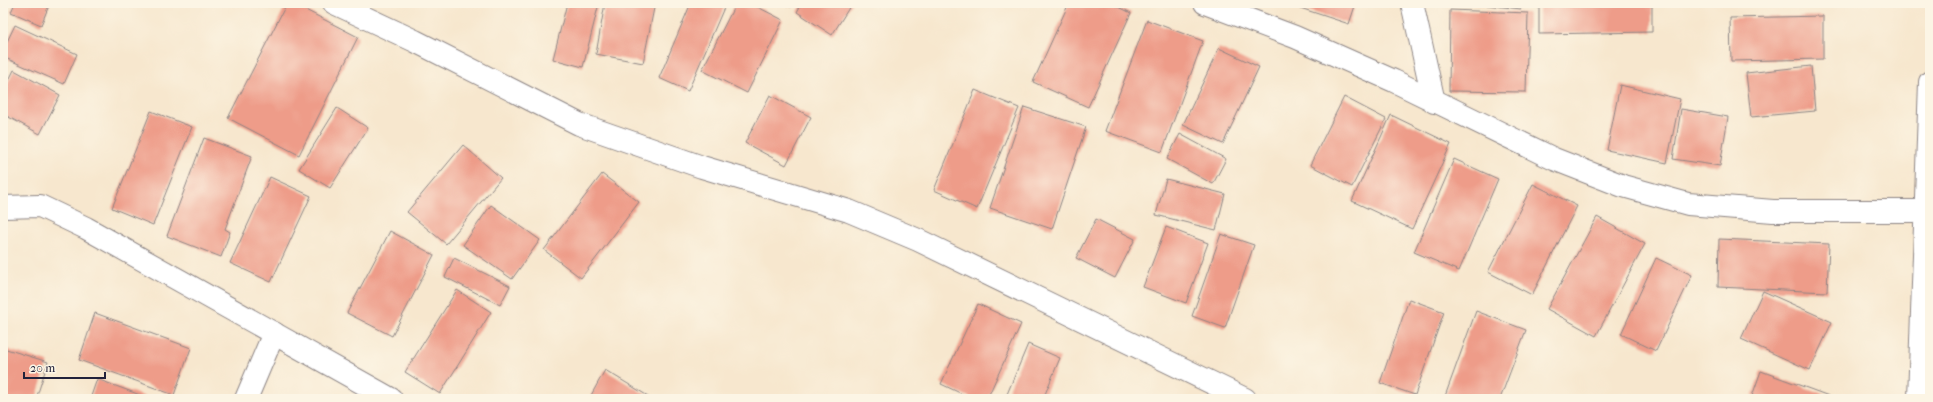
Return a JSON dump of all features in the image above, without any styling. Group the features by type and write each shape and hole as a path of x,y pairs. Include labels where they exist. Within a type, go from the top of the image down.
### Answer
{"street":[{"path":"334,3 415,40 579,124 702,167 849,211 911,238 1244,399"},
{"path":"1205,3 1295,37 1394,81 1434,102 1561,161 1623,186 1688,204 1773,211 1925,210"},
{"path":"1412,3 1434,102"},
{"path":"1919,399 1930,82"},
{"path":"3,207 40,206 86,228 391,399"},
{"path":"246,399 274,334"}],"building":[{"path":"15,3 50,3 41,25 11,12"},
{"path":"287,3 292,3 358,37 299,155 228,118"},
{"path":"567,3 599,3 583,67 553,59"},
{"path":"605,3 655,3 643,63 596,54"},
{"path":"691,3 726,3 688,91 659,78"},
{"path":"736,3 750,3 783,20 747,93 702,70"},
{"path":"781,3 792,3 791,7"},
{"path":"802,3 852,3 832,35 797,12"},
{"path":"1069,3 1111,3 1131,13 1088,107 1033,82"},
{"path":"1285,3 1356,3 1349,24"},
{"path":"1469,3 1522,3 1521,9"},
{"path":"1539,3 1652,3 1652,32 1539,34"},
{"path":"1450,10 1528,13 1526,92 1449,91"},
{"path":"1823,16 1823,59 1731,61 1730,18"},
{"path":"1147,20 1203,41 1162,152 1105,131"},
{"path":"15,25 77,54 64,84 3,57 3,50"},
{"path":"1219,48 1259,67 1223,144 1183,125"},
{"path":"1811,66 1815,111 1751,117 1746,73"},
{"path":"14,70 60,95 40,134 3,114 3,92"},
{"path":"1620,85 1680,99 1667,163 1607,150"},
{"path":"975,90 1019,108 977,209 934,190"},
{"path":"770,95 811,117 786,165 745,143"},
{"path":"1344,97 1386,119 1352,187 1310,165"},
{"path":"1024,107 1086,127 1052,229 990,208"},
{"path":"337,108 368,128 330,188 299,169"},
{"path":"1681,109 1728,117 1720,166 1673,159"},
{"path":"151,111 192,127 153,225 112,208"},
{"path":"1391,115 1451,144 1412,229 1352,201"},
{"path":"1180,134 1226,159 1213,184 1167,159"},
{"path":"204,138 252,156 225,229 230,232 221,257 167,236"},
{"path":"463,145 501,178 446,244 407,212"},
{"path":"1454,159 1498,179 1459,271 1414,252"},
{"path":"602,174 639,202 581,278 544,250"},
{"path":"270,177 311,196 271,282 230,263"},
{"path":"1166,179 1225,194 1216,230 1156,215"},
{"path":"1533,184 1577,206 1532,295 1488,272"},
{"path":"491,205 540,240 512,279 463,245"},
{"path":"1597,217 1645,244 1596,336 1547,309"},
{"path":"1096,219 1135,239 1115,278 1076,258"},
{"path":"1166,227 1208,243 1186,303 1143,287"},
{"path":"390,231 434,255 392,336 347,313"},
{"path":"1221,234 1254,245 1225,328 1192,316"},
{"path":"1719,239 1829,244 1827,292 1718,287"},
{"path":"454,258 510,286 500,305 445,277"},
{"path":"1656,258 1692,275 1656,351 1621,334"},
{"path":"457,290 491,312 440,394 405,372"},
{"path":"1763,291 1832,322 1810,370 1741,339"},
{"path":"1409,299 1444,312 1415,395 1380,383"},
{"path":"978,304 1021,324 987,399 973,399 941,384"},
{"path":"1476,311 1526,330 1500,399 1444,399"},
{"path":"95,313 191,348 174,395 79,360"},
{"path":"1028,344 1060,358 1043,399 1005,399"},
{"path":"3,348 48,362 36,399 8,399 3,397"},
{"path":"605,370 648,396 646,399 589,399"},
{"path":"1761,371 1837,399 1751,399"},
{"path":"97,379 151,399 90,399"}]}
